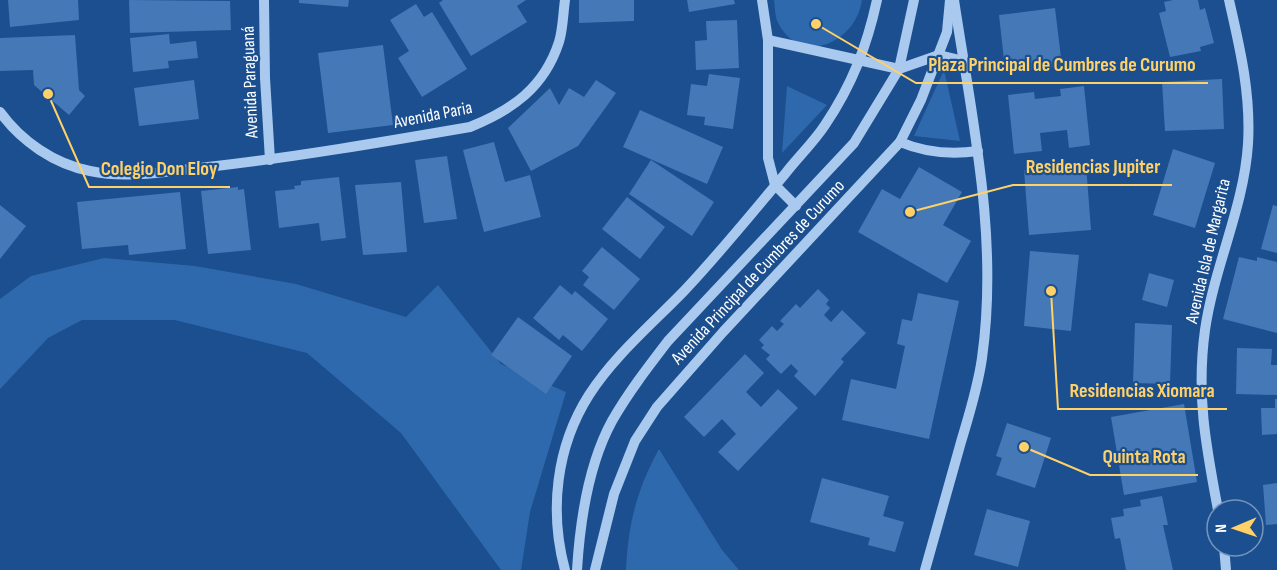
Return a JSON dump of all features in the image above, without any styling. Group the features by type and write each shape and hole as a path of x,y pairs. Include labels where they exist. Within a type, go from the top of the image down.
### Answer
{"street":[{"name":"Avenida Paraguaná","path":"0,112 17,132 52,158 90,171 152,173 270,160 264,78 264,0"},
{"name":"Avenida Paria","path":"270,160 470,127 501,115 524,97 544,73 559,42 565,0"},
{"path":"762,0 768,40 768,158 776,185 796,206"},
{"path":"565,570 555,495 561,465 572,431 590,395 776,185 825,126 848,89 861,62 877,0"},
{"name":"Avenida Principal de Cumbres de Curumo","path":"577,570 579,536 595,464 611,422 668,341 854,143 899,69 914,0"},
{"name":"Avenida Principal de Cumbres de Curumo","path":"595,570 614,494 635,441 657,407 900,142 921,100 939,55 947,32 952,0"},
{"name":"Avenida Principal de Cumbres de Curumo","path":"952,0 978,151"},
{"name":"Avenida Isla de Margarita","path":"1216,498 1201,412 1205,328 1238,201 1248,146 1248,96 1229,0"},
{"path":"768,40 899,69 939,55 964,61"},
{"path":"900,142 921,150 958,154 978,151 987,231 988,271 982,360 925,570"}],"shaded area":[{"path":"774,0 862,0 858,15 850,28 839,38 826,44 813,46 800,44 788,36 777,21"},
{"path":"944,70 960,141 914,136"},
{"path":"787,86 827,105 782,153"},
{"path":"104,258 195,266 296,284 406,317 438,285 501,364 566,392 530,512 521,570 501,570 401,433 307,353 175,320 82,320 48,338 0,389 0,299 31,276"},
{"path":"659,449 722,550 739,570 626,570 635,507 645,478"}],"building":[{"path":"8,0 78,0 79,20 10,27"},
{"path":"129,0 230,1 231,30 130,33"},
{"path":"299,0 349,0 348,7 299,3"},
{"path":"443,0 526,0 517,6 527,22 471,56 439,3"},
{"path":"579,0 634,0 634,21 579,23"},
{"path":"687,0 734,0 735,4 689,12"},
{"path":"1198,0 1200,10 1205,8 1214,43 1200,47 1201,51 1170,57 1159,13 1166,11 1164,2"},
{"path":"416,4 424,17 432,12 467,69 422,97 398,58 409,51 390,20"},
{"path":"1055,8 1062,66 1023,71 1022,66 1005,69 999,15"},
{"path":"737,20 739,68 696,70 695,41 707,40 706,21"},
{"path":"169,34 170,44 196,41 198,58 168,61 169,68 133,72 130,38"},
{"path":"75,35 79,90 85,96 69,115 34,85 33,70 0,71 0,38"},
{"path":"383,45 393,125 328,133 318,53"},
{"path":"709,74 740,78 733,129 704,125 705,117 687,115 691,84 707,86"},
{"path":"1222,79 1224,129 1165,131 1162,82"},
{"path":"194,80 199,119 139,126 134,88"},
{"path":"596,80 616,93 578,146 531,171 508,128 550,88 559,105 569,88 584,97"},
{"path":"1084,86 1090,145 1069,148 1067,130 1040,133 1042,151 1014,154 1008,95 1034,92 1035,99 1061,96 1060,89"},
{"path":"640,110 723,147 707,184 623,147"},
{"path":"494,142 505,182 530,175 541,217 484,232 463,150"},
{"path":"1173,149 1215,163 1195,228 1153,215"},
{"path":"447,156 457,219 424,223 415,160"},
{"path":"651,160 714,202 692,236 629,194"},
{"path":"1086,165 1091,230 1029,235 1024,170"},
{"path":"919,167 962,192 943,225 971,241 947,283 858,232 882,189 900,199"},
{"path":"339,177 346,238 321,241 319,223 279,228 275,191 295,189 294,186 301,185 301,181"},
{"path":"401,182 407,252 363,255 355,185"},
{"path":"238,187 238,190 244,189 251,250 208,254 201,191"},
{"path":"180,192 186,249 129,255 128,245 82,249 77,202"},
{"path":"627,197 665,227 640,259 602,229"},
{"path":"0,205 26,226 0,259"},
{"path":"1273,205 1277,206 1277,253 1261,249"},
{"path":"602,247 640,279 614,310 583,285 589,277 582,271"},
{"path":"1030,251 1079,255 1071,331 1024,326"},
{"path":"1239,257 1257,261 1257,257 1277,262 1277,333 1223,319"},
{"path":"1149,273 1174,280 1167,307 1142,300"},
{"path":"560,285 572,295 575,291 608,319 582,351 563,335 559,340 533,318"},
{"path":"818,289 829,300 826,304 830,308 824,315 831,322 842,310 866,333 841,359 844,362 815,396 794,376 798,371 791,364 781,374 766,359 770,355 761,348 764,345 759,340 772,326 777,331 784,324 780,321 796,304 800,308"},
{"path":"918,293 959,301 929,439 842,420 851,379 896,389 905,346 897,344 902,319 912,321"},
{"path":"518,317 572,356 546,394 491,355"},
{"path":"1135,323 1172,325 1170,384 1133,383"},
{"path":"1237,348 1272,349 1271,365 1277,365 1277,395 1236,394"},
{"path":"745,354 764,373 746,392 761,407 778,389 798,408 738,471 718,452 736,434 722,419 704,437 684,417"},
{"path":"1275,399 1277,399 1277,434 1262,435 1261,408 1275,408"},
{"path":"1184,404 1197,482 1124,495 1111,417"},
{"path":"1007,423 1051,438 1035,488 996,475 1002,458 996,456"},
{"path":"822,478 889,496 883,516 904,522 895,552 868,545 870,538 810,522"},
{"path":"1277,483 1277,524 1266,525 1263,485"},
{"path":"1162,496 1168,525 1163,525 1173,570 1126,570 1120,538 1115,539 1111,518 1124,516 1123,509 1141,506 1140,500"},
{"path":"987,509 1030,521 1018,567 974,555"}],"place":[{"name":"Plaza Principal de Cumbres de Curumo","path":"816,24"},
{"name":"Colegio Don Eloy","path":"48,94"},
{"name":"Residencias Jupiter","path":"910,212"},
{"name":"Residencias Xiomara","path":"1051,291"},
{"name":"Quinta Rota","path":"1024,447"}]}
